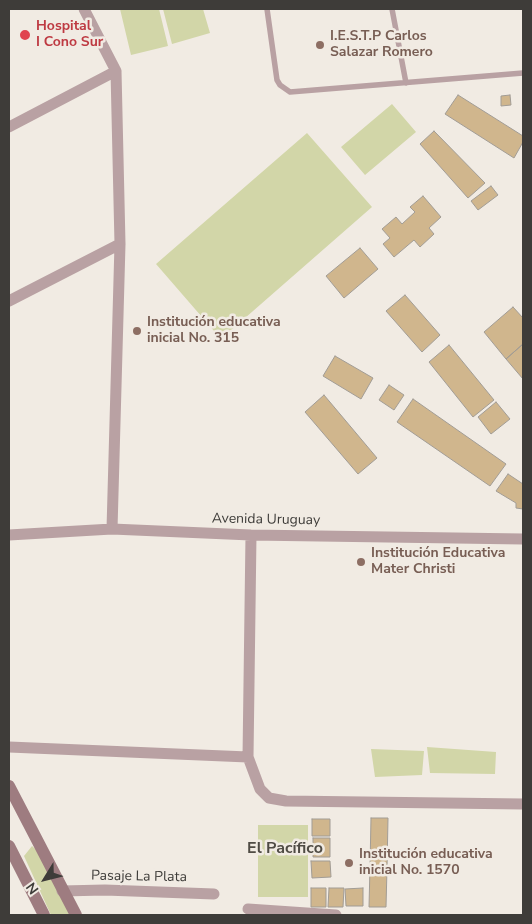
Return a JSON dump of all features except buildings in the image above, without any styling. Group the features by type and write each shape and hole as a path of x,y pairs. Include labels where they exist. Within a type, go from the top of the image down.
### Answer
{"main road":[{"path":"9,786 76,915"},
{"path":"9,846 44,915"}],"street":[{"path":"84,9 116,71 120,244 112,529"},
{"path":"9,127 116,71"},
{"path":"9,299 120,244"},
{"name":"Avenida Uruguay","path":"9,534 112,529 251,535 523,539"},
{"path":"251,535 248,757 260,789 268,798 286,801 523,804"},
{"path":"9,747 248,757"},
{"name":"Pasaje La Plata","path":"62,891 105,890 214,894"},
{"path":"248,909 336,915"}],"lane":[{"path":"267,9 277,80 286,90 297,94 523,73"},
{"path":"392,9 406,83"}],"green space":[{"path":"120,9 159,9 168,46 131,55"},
{"path":"163,9 203,9 210,33 172,44"},
{"path":"392,104 416,132 365,175 341,147"},
{"path":"307,133 372,207 221,339 156,264"},
{"path":"427,747 496,752 495,774 430,773"},
{"path":"371,749 424,751 422,775 375,777"},
{"path":"258,825 308,825 308,897 258,897"},
{"path":"32,846 44,857 72,915 51,915 24,856"}],"place":[{"name":"Hospital I Cono Sur","path":"25,35"},
{"name":"I.E.S.T.P Carlos Salazar Romero","path":"320,45"},
{"name":"Institución educativa inicial No. 315","path":"137,331"},
{"name":"Institución Educativa Mater Christi","path":"361,562"},
{"name":"Institución educativa inicial No. 1570","path":"349,863"}],"district":[{"name":"El Pacífico","path":"285,849"}]}
